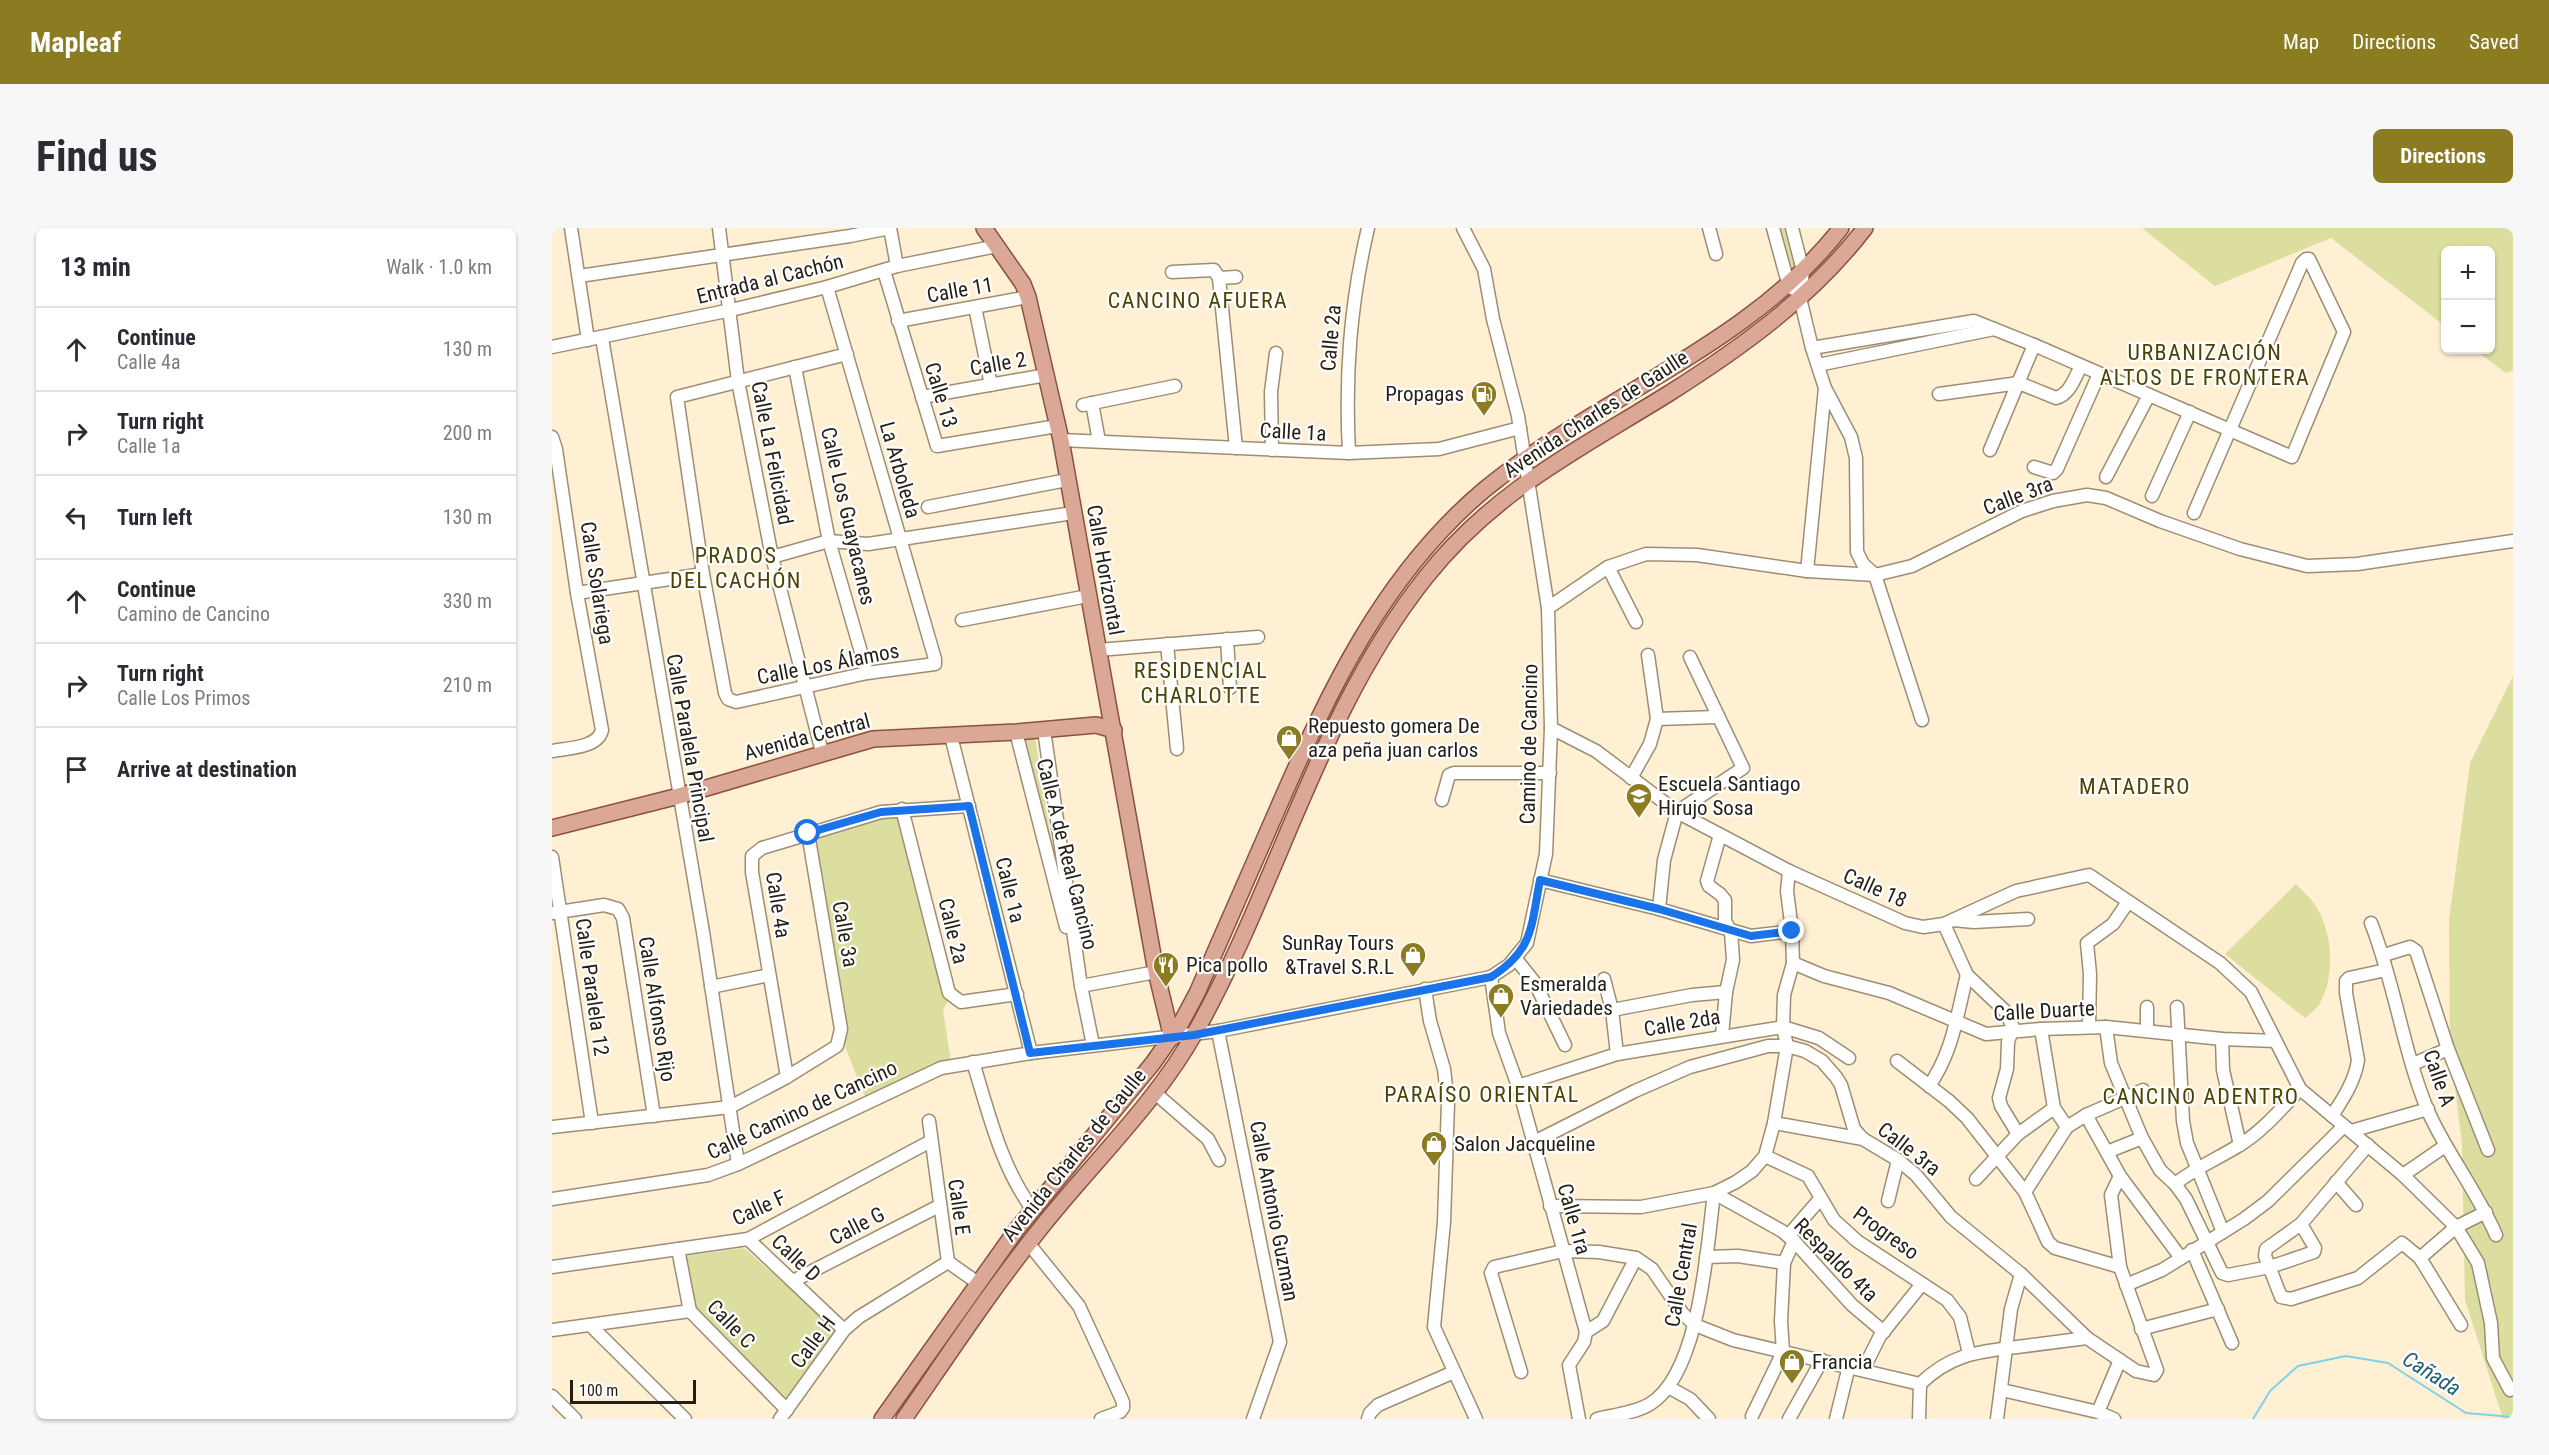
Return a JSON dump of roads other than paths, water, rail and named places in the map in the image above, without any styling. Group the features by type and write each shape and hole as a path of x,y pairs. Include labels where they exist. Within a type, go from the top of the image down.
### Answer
{"main road":[{"name":"Avenida Charles de Gaulle","path":"882,1419 1017,1229 1172,1038 1197,993 1317,718 1342,669 1396,586 1442,532 1483,491 1541,446 1682,362 1733,327 1803,271 1841,228"},
{"name":"Avenida Charles de Gaulle","path":"904,1419 984,1303 1029,1244 1154,1092 1194,1035 1222,980 1346,707 1378,644 1426,576 1459,539 1492,508 1529,479 1700,374 1763,328 1800,298 1848,250 1865,228"},
{"name":"Calle Horizontal","path":"986,229 1023,284 1046,375 1059,433 1114,730 1156,972 1172,1038"},
{"name":"Avenida Central","path":"552,828 679,796 822,752 873,739 1016,732 1096,725 1114,730"},
{"path":"978,1283 972,1302 976,1306 984,1303"},
{"path":"960,1310 967,1308 969,1311 961,1325 962,1335"}],"street":[{"path":"571,228 588,340"},
{"name":"Calle La Felicidad","path":"719,228 738,381 772,557 822,752"},
{"path":"579,276 850,236 890,228 897,266"},
{"name":"Calle 2a","path":"1349,453 1346,394 1348,347 1354,294 1368,228"},
{"name":"Camino de Cancino","path":"1218,1031 1491,977 1516,959 1527,943 1546,854 1551,728 1548,608 1520,428 1493,319 1484,269 1462,228"},
{"path":"1709,228 1716,254"},
{"path":"1773,228 1788,283 1800,298"},
{"path":"1792,228 1803,271 1800,298 1812,348 1825,388 1840,412 1851,437 1856,458 1857,552 1863,564 1875,575 1922,720"},
{"name":"Entrada al Cachón","path":"552,347 730,310 827,287 897,266 997,246"},
{"path":"1812,348 1974,321 2034,345 2230,429 2292,457 2344,332 2309,259 2302,263 2230,429 2194,513"},
{"path":"1172,272 1214,270 1219,278 1236,448"},
{"name":"Calle 13","path":"884,271 937,446 1059,433"},
{"path":"1219,278 1236,277"},
{"name":"La Arboleda","path":"827,287 934,664"},
{"name":"Calle 11","path":"898,321 1028,297"},
{"path":"975,307 991,385"},
{"path":"1818,365 1994,329"},
{"name":"Calle Paralela Principal","path":"603,338 711,987 738,1164"},
{"path":"1990,450 2034,345"},
{"path":"577,593 703,574 677,397 847,354"},
{"path":"1272,450 1271,392 1276,354"},
{"path":"1939,394 2019,382 2059,398 2070,389 2081,366"},
{"name":"Calle Los Guayacanes","path":"795,367 830,541 867,673"},
{"path":"2034,467 2053,473 2057,469 2099,374"},
{"name":"Calle 2","path":"922,397 1046,375"},
{"path":"1099,441 1088,404 1175,386"},
{"path":"1807,571 1825,388"},
{"path":"2106,477 2149,395"},
{"path":"1822,416 1840,412"},
{"path":"2152,496 2190,412"},
{"name":"Calle 1a","path":"1059,433 1099,441 1349,453 1439,449 1520,428"},
{"name":"Calle Solariega","path":"552,437 556,449 577,593 602,724 601,735 593,742 552,751"},
{"path":"928,507 1067,480"},
{"name":"Calle 3ra","path":"1548,608 1608,567 1646,554 1672,553 1807,571 1875,575 1912,566 2022,511 2053,501 2087,495 2106,498 2160,521 2240,549 2307,566 2357,564 2513,541"},
{"path":"772,557 830,541 868,543 1073,513"},
{"path":"1608,567 1636,622"},
{"name":"Calle Los Álamos","path":"703,574 728,699 736,702 867,673 934,664"},
{"path":"962,620 1088,596"},
{"path":"1098,650 1258,637"},
{"path":"1227,639 1230,688"},
{"path":"1167,644 1177,749"},
{"path":"1631,778 1650,744 1657,719 1648,655"},
{"path":"1659,909 1664,860 1677,812 1743,768 1690,657"},
{"path":"1657,719 1717,717"},
{"name":"Calle 18","path":"1551,728 1596,751 1677,812 1789,871 1905,923 1923,927 1948,922 2016,891 2089,874 2220,963 2251,992 2300,1089"},
{"path":"1044,730 1081,986 1093,1045"},
{"name":"Calle A de Real Cancino","path":"1016,732 1081,986"},
{"name":"Calle 1a","path":"951,736 1030,1053"},
{"path":"1442,800 1449,776 1454,773 1550,773"},
{"name":"Calle 4a","path":"787,1077 751,863 752,856 762,848 881,812 969,806"},
{"name":"Calle 2a","path":"902,809 949,993 961,1002 1017,994"},
{"name":"Calle 3a","path":"787,1077 833,1050 840,1041 841,1029 808,833"},
{"path":"1720,835 1707,881 1709,886 1725,900 1725,921 1731,932 1733,960 1726,993 1722,1035"},
{"name":"Calle Paralela 12","path":"552,857 557,913 592,1123"},
{"path":"1550,1206 1641,1207 1714,1193 1752,1171 1765,1156 1774,1123 1787,1046 1783,1027 1784,994 1793,963 1787,891 1789,871"},
{"path":"1540,880 1659,909 1731,932 1751,936 1792,931"},
{"path":"2089,1027 2090,974 2087,943 2114,924 2128,902"},
{"name":"Calle Alfonso Rijo","path":"557,913 604,905 618,909 624,926 654,1116"},
{"path":"2018,1134 2001,1106 1999,1098 2007,1069 2008,1042 2013,1027 2005,1011 1967,975 1948,922 2028,919"},
{"name":"Calle A","path":"2371,923 2384,955 2386,970 2428,1109 2445,1146 2486,1212 2496,1235"},
{"path":"2384,955 2410,947 2416,951 2448,1049 2488,1150"},
{"path":"1516,959 1535,983 1565,1045"},
{"name":"Calle Duarte","path":"1793,963 1824,976 1889,993 1986,1035 2041,1029 2106,1027 2222,1039 2275,1041"},
{"path":"2332,1116 2356,1071 2358,1060 2346,993 2346,981 2349,978 2386,970"},
{"path":"1081,986 1156,972"},
{"path":"711,987 769,975"},
{"path":"1929,1086 1946,1059 1957,1024 1959,1004 1967,975"},
{"name":"Calle 1ra","path":"1491,977 1499,1033 1518,1086 1586,1332"},
{"path":"1604,979 1612,1010 1617,1054"},
{"path":"1425,989 1430,1021 1444,1069 1448,1103 1444,1222 1434,1327 1471,1417"},
{"path":"1612,1010 1692,995 1726,993"},
{"path":"2147,1007 2147,1030"},
{"path":"2177,1007 2183,1121 2195,1168 2223,1232"},
{"name":"Calle 2da","path":"1518,1086 1617,1054 1722,1035 1783,1027 1819,1038 1849,1058"},
{"path":"2106,1027 2111,1063 2142,1138 2154,1162 2186,1199 2225,1275 2270,1267 2314,1252 2315,1248 2301,1224"},
{"path":"2041,1029 2054,1108 2067,1127"},
{"path":"1194,1035 1218,1031"},
{"name":"Calle Antonio Guzman","path":"1218,1031 1280,1342 1253,1419"},
{"name":"Calle Camino de Cancino","path":"552,1199 708,1175 738,1164 941,1068 1030,1053 1194,1035"},
{"path":"2222,1039 2223,1070 2240,1146"},
{"name":"Calle 3ra","path":"1534,1142 1635,1090 1690,1067 1754,1049 1787,1046 1805,1051 1822,1061 1836,1077 1841,1085 1854,1129 1863,1139 1898,1160 1916,1175 1952,1217 2021,1274 2087,1338 2136,1371 2154,1375 2157,1370 2141,1329"},
{"path":"2413,1064 2448,1049"},
{"path":"1897,1061 1967,1118 2025,1192 2048,1242 2055,1248 2120,1267"},
{"path":"973,1062 1006,1166 1034,1210"},
{"path":"552,1127 730,1107 787,1077"},
{"path":"2175,1184 2195,1168 2240,1146 2300,1089 2403,1175 2456,1227 2478,1263 2492,1323 2493,1358 2510,1390"},
{"path":"2025,1192 2067,1127 2086,1115 2143,1090"},
{"path":"1154,1092 1208,1139 1218,1160"},
{"path":"1976,1179 1999,1157 2018,1134 2054,1108"},
{"path":"2126,1285 2146,1278 2181,1258 2268,1201 2348,1128 2428,1109"},
{"path":"2086,1115 2120,1176 2181,1258"},
{"name":"Calle E","path":"928,1120 948,1262 978,1283"},
{"path":"1774,1123 1863,1139"},
{"path":"2107,1152 2142,1138"},
{"name":"Calle F","path":"552,1267 748,1239 931,1141"},
{"path":"2368,1145 2301,1224 2266,1249 2265,1256 2281,1297 2291,1299 2358,1278 2398,1244 2406,1244 2420,1258 2462,1325"},
{"path":"2403,1175 2445,1146"},
{"name":"Progreso","path":"1765,1156 1808,1176 1834,1220 1857,1241 1947,1300 1959,1317 1969,1353"},
{"path":"1888,1201 1898,1160"},
{"path":"2120,1176 2111,1195 2120,1267 2141,1329 2218,1309"},
{"path":"2336,1182 2356,1205"},
{"name":"Respaldo 4ta","path":"1714,1193 1791,1238 1851,1305 1884,1332"},
{"name":"Calle Central","path":"1670,1388 1695,1324 1714,1193"},
{"path":"1752,1416 1783,1352 1781,1321 1784,1263 1791,1238 1820,1199"},
{"name":"Calle G","path":"793,1281 939,1206"},
{"path":"2420,1258 2456,1227 2486,1212"},
{"name":"Calle D","path":"748,1239 844,1330"},
{"path":"1029,1244 1079,1306 1123,1402 1120,1412 1101,1419"},
{"name":"Calle C","path":"678,1249 690,1311 783,1414"},
{"path":"2192,1250 2232,1343"},
{"path":"1521,1372 1491,1273 1494,1267 1563,1251 1599,1252 1636,1258 1652,1269 1683,1314 1695,1324 1733,1340 1920,1384"},
{"path":"1706,1257 1738,1256 1784,1263"},
{"path":"1579,1419 1569,1365 1584,1342 1586,1332 1603,1321 1636,1258"},
{"name":"Calle H","path":"783,1414 844,1330 859,1317 948,1262"},
{"path":"1997,1419 2011,1309 2021,1274"},
{"path":"1863,1370 1884,1332 1922,1284"},
{"path":"552,1330 690,1311"},
{"path":"590,1325 684,1419"},
{"path":"1919,1419 1920,1384 1933,1372 1969,1353 2087,1338"},
{"path":"1789,1419 1822,1360"},
{"path":"2098,1412 2120,1360"},
{"path":"1836,1419 1849,1366"},
{"path":"1368,1419 1370,1413 1378,1406 1454,1372"},
{"path":"1597,1419 1649,1405 1670,1388 1690,1399 1705,1417"},
{"path":"2002,1390 2098,1412 2114,1419"},
{"path":"552,1396 575,1419"}],"waterway":[{"name":"Cañada","path":"2253,1419 2270,1391 2298,1366 2346,1356 2388,1363 2466,1413 2513,1417"}],"place":[{"name":"Propagas","path":"1484,417"},
{"name":"Repuesto gomera De aza peña juan carlos","path":"1289,761"},
{"name":"Escuela Santiago Hirujo Sosa","path":"1639,819"},
{"name":"SunRay Tours &Travel S.R.L","path":"1413,978"},
{"name":"Pica pollo","path":"1166,988"},
{"name":"Esmeralda Variedades","path":"1501,1019"},
{"name":"Salon Jacqueline","path":"1434,1167"},
{"name":"Francia","path":"1792,1385"}],"district":[{"name":"CANCINO AFUERA","path":"1198,300"},
{"name":"URBANIZACIÓN ALTOS DE FRONTERA","path":"2205,364"},
{"name":"PRADOS DEL CACHÓN","path":"736,568"},
{"name":"RESIDENCIAL CHARLOTTE","path":"1201,683"},
{"name":"MATADERO","path":"2135,786"},
{"name":"PARAÍSO ORIENTAL","path":"1482,1094"},
{"name":"CANCINO ADENTRO","path":"2201,1096"}]}
